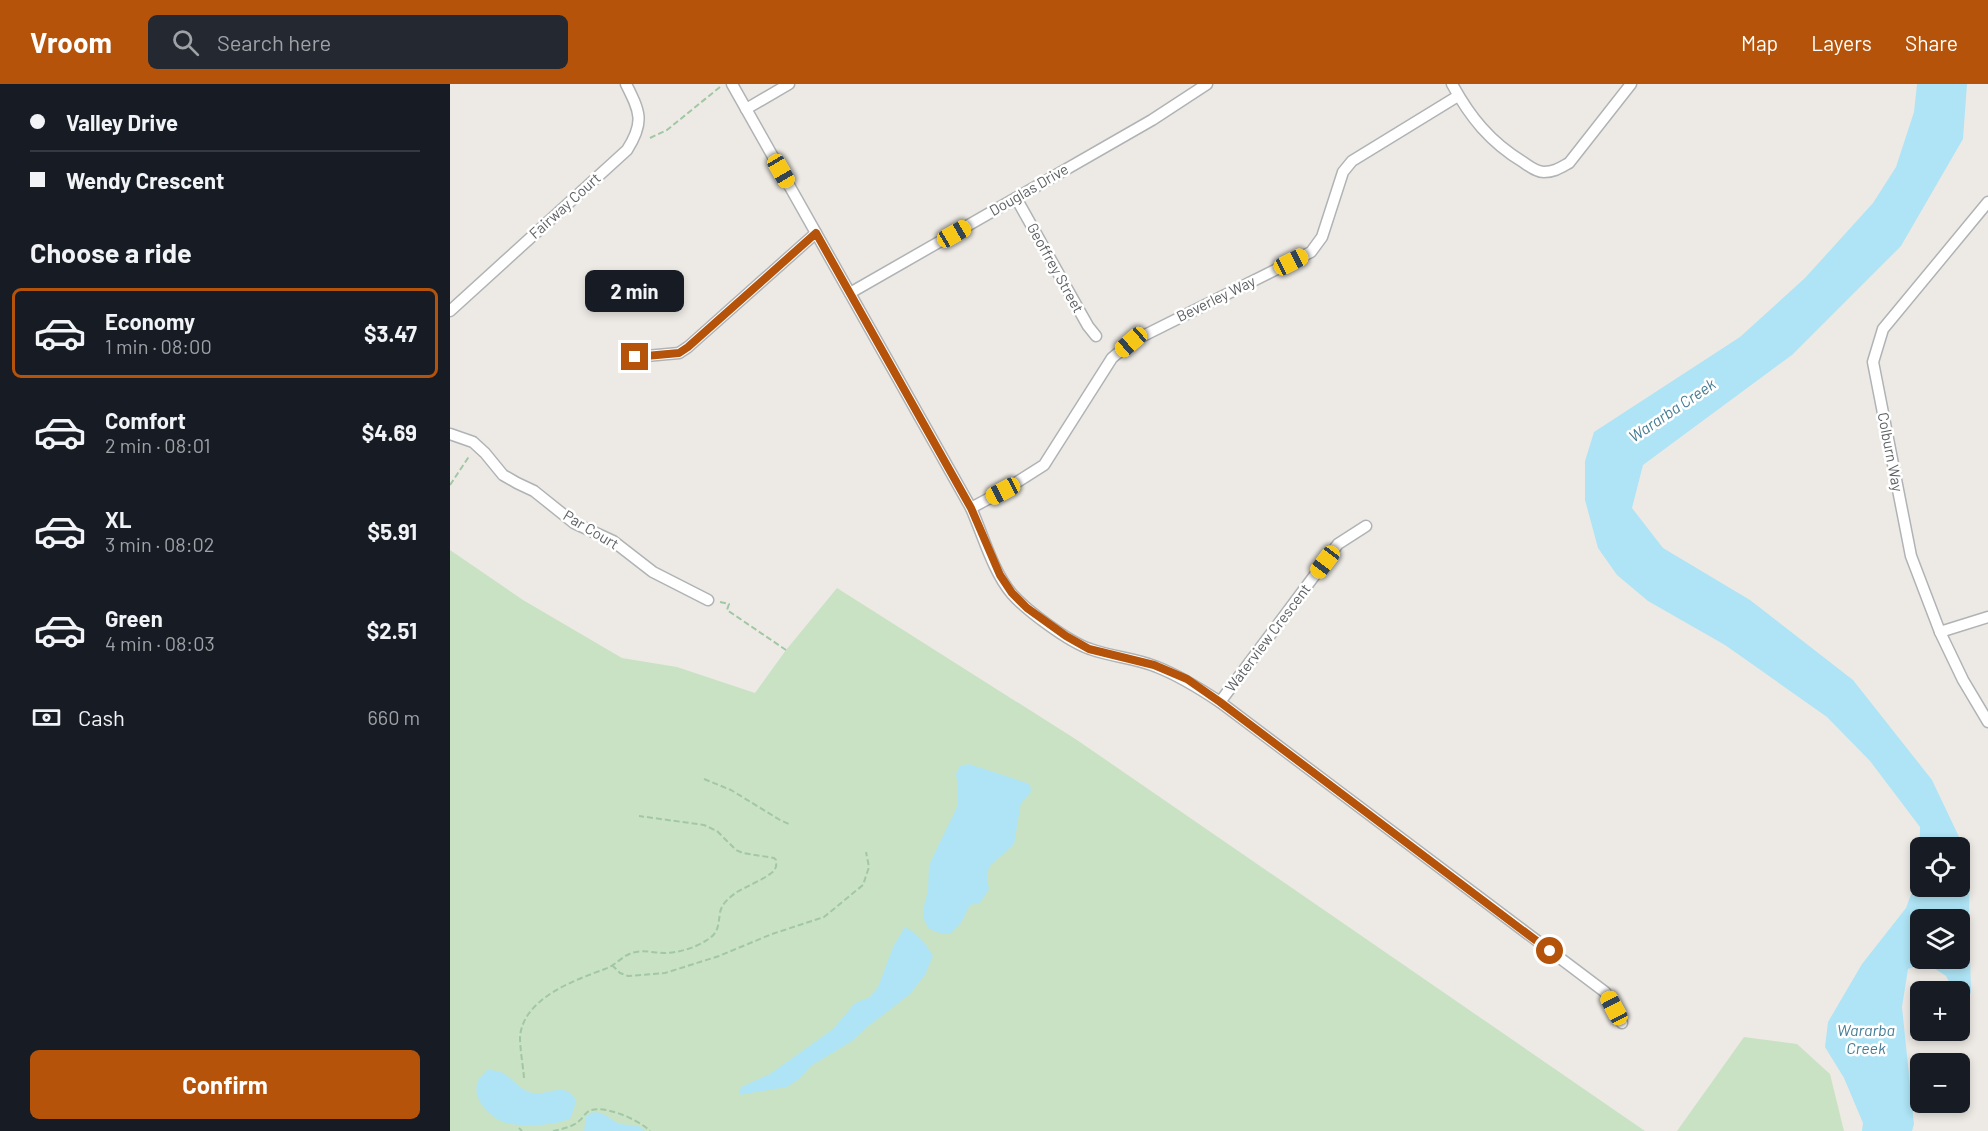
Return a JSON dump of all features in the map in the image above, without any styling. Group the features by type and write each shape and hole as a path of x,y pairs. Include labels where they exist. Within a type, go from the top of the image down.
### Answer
{"street":[{"name":"Fairway Court","path":"450,311 627,150 637,135 639,119 635,103 626,84"},
{"path":"746,110 789,84"},
{"name":"Douglas Drive","path":"850,293 1152,120 1207,84"},
{"path":"1452,84 1458,96 1489,137 1509,153 1540,172 1556,171 1569,163 1631,84"},
{"path":"726,85 746,110 850,293 971,508 1000,575 1012,593 1027,608 1066,636 1089,649 1154,665 1187,679 1220,702 1605,992 1622,1023"},
{"name":"Beverley Way","path":"971,508 1044,465 1112,358 1131,342 1311,252 1322,237 1343,172 1352,161 1458,96"},
{"name":"Geoffrey Street","path":"1016,198 1088,326 1096,336"},
{"name":"Colburn Way","path":"1988,202 1883,329 1874,362 1911,556 1940,632 1963,680 1988,722"},
{"path":"635,357 679,353 688,347 816,233"},
{"name":"Par Court","path":"450,434 473,442 503,475 534,491 574,523 613,541 654,572 708,600"},
{"name":"Waterview Crescent","path":"1220,702 1338,544 1366,526"},
{"path":"1940,632 1988,616"}],"path":[{"path":"650,138 667,130 726,85"},
{"path":"450,485 477,445"},
{"path":"708,600 729,604 727,610 786,650"},
{"path":"704,779 730,790 789,824"},
{"path":"524,1078 520,1037 525,1021 551,993 612,965 630,953 638,951 673,952 708,940 718,928 720,913 725,902 743,888 771,874 777,864 776,860 769,856 736,850 717,831 704,825 639,816"},
{"path":"612,965 620,973 628,976 665,973 719,956 772,934 824,917 863,885 869,867 866,852"},
{"path":"553,1131 578,1122 588,1112 600,1109 630,1118 645,1125 650,1131"},
{"path":"519,1128 522,1131"}],"green space":[{"path":"450,550 523,600 622,658 677,667 755,693 786,650 837,588 1077,740 1645,1131 450,1131"},
{"path":"1744,1037 1797,1044 1830,1074 1844,1131 1677,1131"}],"water":[{"name":"Wararba Creek","path":"1917,84 1967,84 1963,139 1901,246 1792,355 1643,465 1632,508 1663,548 1750,600 1853,680 1932,780 1959,837 1920,837 1920,827 1870,761 1827,717 1725,645 1648,601 1617,575 1598,548 1585,500 1585,461 1594,432 1740,337 1805,278 1873,203 1896,167 1914,112"},
{"path":"969,764 1030,784 1031,792 1021,803 1014,844 989,867 987,878 989,889 980,903 970,905 961,923 950,934 942,934 929,929 923,918 928,891 929,865 957,807 956,774 960,766"},
{"name":"Wararba Creek","path":"1910,897 1969,897 1969,909 1910,909 1910,968 1908,969 1902,1007 1910,1085 1910,1113 1913,1113 1914,1124 1912,1131 1862,1131 1863,1123 1844,1078 1825,1047 1828,1022 1862,964 1906,908"},
{"path":"905,927 922,940 933,956 925,975 910,994 852,1041 811,1066 799,1079 787,1087 739,1095 741,1087 770,1074 833,1029 855,1003 870,997 878,987 893,947"},
{"name":"Wararba Creek","path":"1970,957 1971,992 1970,995 1970,981 1949,981 1946,976 1935,969 1970,969"},
{"path":"487,1070 502,1073 521,1088 533,1093 567,1091 576,1101 571,1118 550,1124 517,1125 504,1122 491,1115 480,1102 476,1088 478,1081"},
{"path":"594,1112 603,1114 621,1124 640,1127 645,1131 584,1131 586,1116"}],"route":[{"path":"635,357 679,353 688,347 816,233 971,508 1000,575 1012,593 1027,608 1066,636 1089,649 1154,665 1187,679 1550,951"}]}
